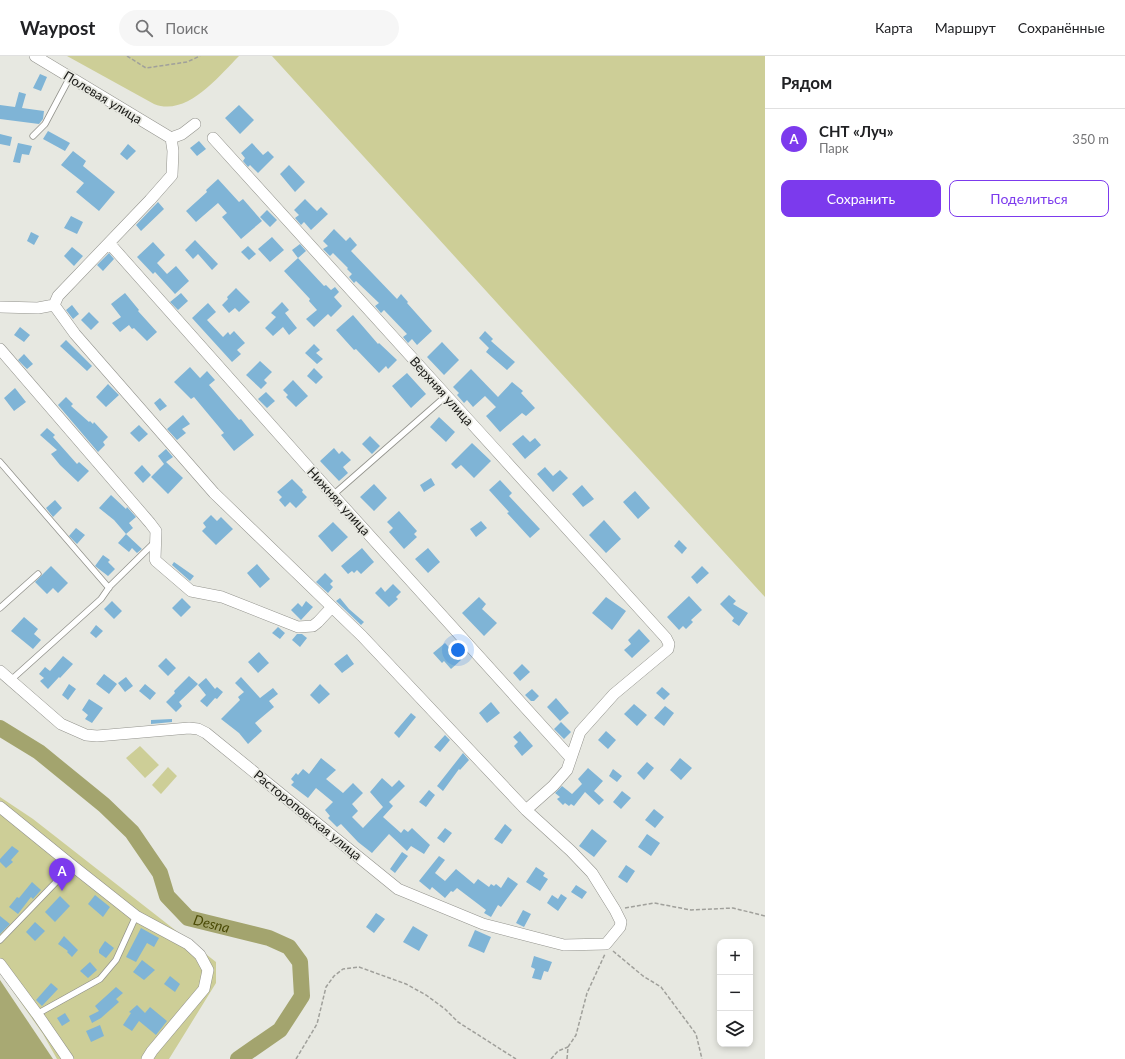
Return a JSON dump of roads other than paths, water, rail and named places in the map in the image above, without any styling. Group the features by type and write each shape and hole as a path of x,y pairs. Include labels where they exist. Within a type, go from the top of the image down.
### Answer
{"street":[{"name":"Полевая улица","path":"36,56 171,138"},
{"path":"54,305 58,296 172,175 173,151 171,138 182,134 195,124"},
{"name":"Верхняя улица","path":"214,138 666,638 669,644 668,650 614,694 580,732 570,757"},
{"name":"Нижняя улица","path":"109,243 333,495 570,757"},
{"path":"0,307 38,308 54,305"},
{"path":"54,305 75,334 214,493 362,636 526,810 553,786 567,770 570,757"},
{"path":"0,349 156,531 156,561 192,591 222,597 298,627 312,626 318,622 332,607"},
{"name":"Растороповская улица","path":"0,671 61,724 86,735 97,736 189,728 198,729 206,733 398,889 483,924 564,945 606,944 620,927 621,922 615,910 592,873 571,851 526,810"},
{"path":"0,807 136,916 188,944 200,955 208,970 204,990 147,1059"},
{"path":"0,964 68,1059"}],"lane":[{"path":"33,136 45,124 70,77"},
{"path":"333,495 446,396"},
{"path":"0,462 109,588"},
{"path":"11,680 100,599 156,540"},
{"path":"0,608 38,574"},
{"path":"0,940 58,880 69,863"},
{"path":"37,1014 100,979 116,960 136,916"}],"waterway":[{"name":"Desna","path":"0,728 39,752 104,805 132,832 160,873 167,896 188,918 269,938 289,947 300,962 302,996 280,1030 238,1059"}],"place":[{"name":"СНТ «Луч»","path":"62,891"}]}
